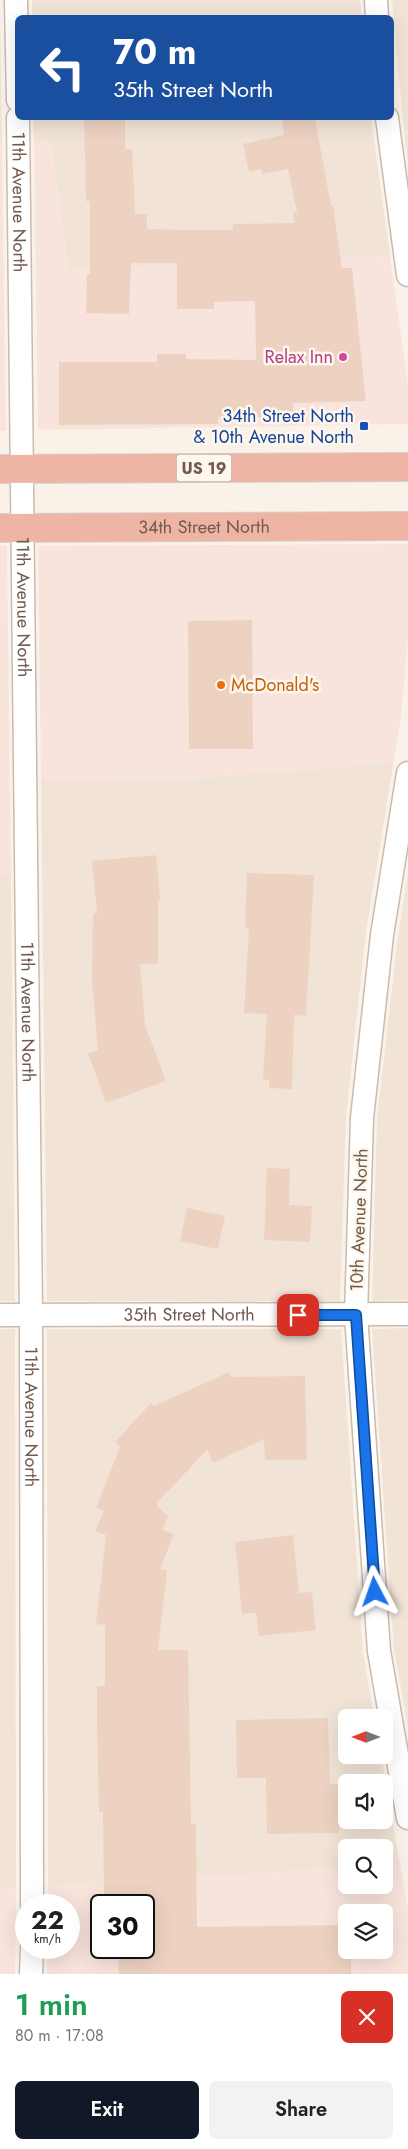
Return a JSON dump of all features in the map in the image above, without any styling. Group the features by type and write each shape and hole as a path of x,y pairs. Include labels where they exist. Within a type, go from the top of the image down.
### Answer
{"highway":[{"name":"US 19","path":"11,469 408,467"},
{"name":"34th Street North","path":"11,528 408,526"}],"street":[{"path":"16,0 16,15"},
{"path":"376,0 378,15"},
{"name":"11th Avenue North","path":"18,120 11,528 31,1316 32,1894"},
{"path":"387,120 408,275"},
{"name":"10th Avenue North","path":"408,772 382,935 362,1118 356,1315 379,1651 408,1818"},
{"name":"35th Street North","path":"0,1315 408,1314"},
{"path":"31,1974 32,1959"}],"shaded area":[{"path":"0,0 2,140 0,140"},
{"path":"32,0 360,0 362,15 32,15"},
{"path":"392,0 408,0 408,161 405,141"},
{"path":"33,120 371,120 390,256 68,269 51,142 34,141"},
{"path":"0,140 2,140 6,431 0,431"},
{"path":"34,141 51,141 68,269 390,256 408,386 408,424 38,430"},
{"path":"408,544 408,638 401,718 394,760 360,765 188,779 41,780 38,546"},
{"path":"0,546 7,546 11,874 0,874"},
{"path":"394,760 366,932 346,1117 340,1301 47,1301 41,780 188,779 360,765"},
{"path":"408,872 408,1300 372,1301 377,1119 398,936"},
{"path":"0,874 11,874 15,1301 0,1301"},
{"path":"408,1328 408,1727 394,1650 372,1329"},
{"path":"0,1329 15,1329 16,1888 0,1889"},
{"path":"47,1329 341,1329 363,1652 373,1709 338,1709 338,1764 383,1764 384,1774 338,1774 338,1829 393,1829 393,1824 400,1864 393,1864 393,1839 338,1839 338,1868 48,1886"},
{"path":"393,1864 400,1864 408,1910 408,1974 47,1974 47,1959 80,1959 80,1894 48,1894 48,1886 338,1868 338,1894 393,1894"},
{"path":"16,1888 15,1974 0,1974 0,1889"}],"building":[{"path":"84,120 125,120 125,149 132,149 135,214 147,214 147,229 233,230 233,224 294,223 293,213 297,212 288,169 262,174 261,169 249,172 243,144 284,135 282,120 315,120 331,206 333,206 342,268 352,268 366,401 293,403 293,417 218,417 218,424 59,425 59,362 157,362 157,354 186,354 186,359 256,360 255,301 214,302 214,309 177,309 177,263 131,263 129,314 86,313 87,274 90,274 90,201 86,201"},
{"name":"McDonald's","path":"252,620 253,749 189,749 188,621"},
{"path":"156,855 160,900 158,900 158,964 140,964 145,1025 166,1081 106,1103 88,1053 98,1050 92,980 93,913 97,913 92,861"},
{"path":"247,873 314,875 306,1016 294,1015 292,1089 269,1088 269,1080 263,1079 267,1014 244,1013 249,928 245,928"},
{"path":"267,1168 290,1169 289,1205 312,1206 310,1242 264,1240"},
{"path":"187,1208 225,1216 218,1249 180,1241"},
{"path":"229,1372 231,1377 305,1376 307,1460 265,1460 264,1439 213,1463 207,1450 156,1504 168,1517 162,1530 174,1534 160,1569 167,1570 158,1650 188,1650 191,1824 196,1824 197,1927 338,1925 338,1959 351,1959 351,1974 119,1974 118,1959 155,1959 155,1894 104,1894 103,1812 99,1812 97,1686 105,1686 105,1625 96,1624 106,1535 95,1531 104,1511 96,1508 120,1447 115,1442 151,1403 154,1406"},
{"path":"293,1535 299,1593 312,1592 316,1630 259,1636 256,1613 242,1614 235,1542"},
{"path":"328,1718 330,1784 338,1784 339,1833 267,1834 266,1778 237,1778 236,1720"}],"place":[{"name":"Relax Inn","path":"343,357"},
{"name":"34th Street North & 10th Avenue North","path":"364,426"},
{"name":"McDonald's","path":"221,685"}],"route":[{"path":"298,1315 356,1315 375,1592"}]}
